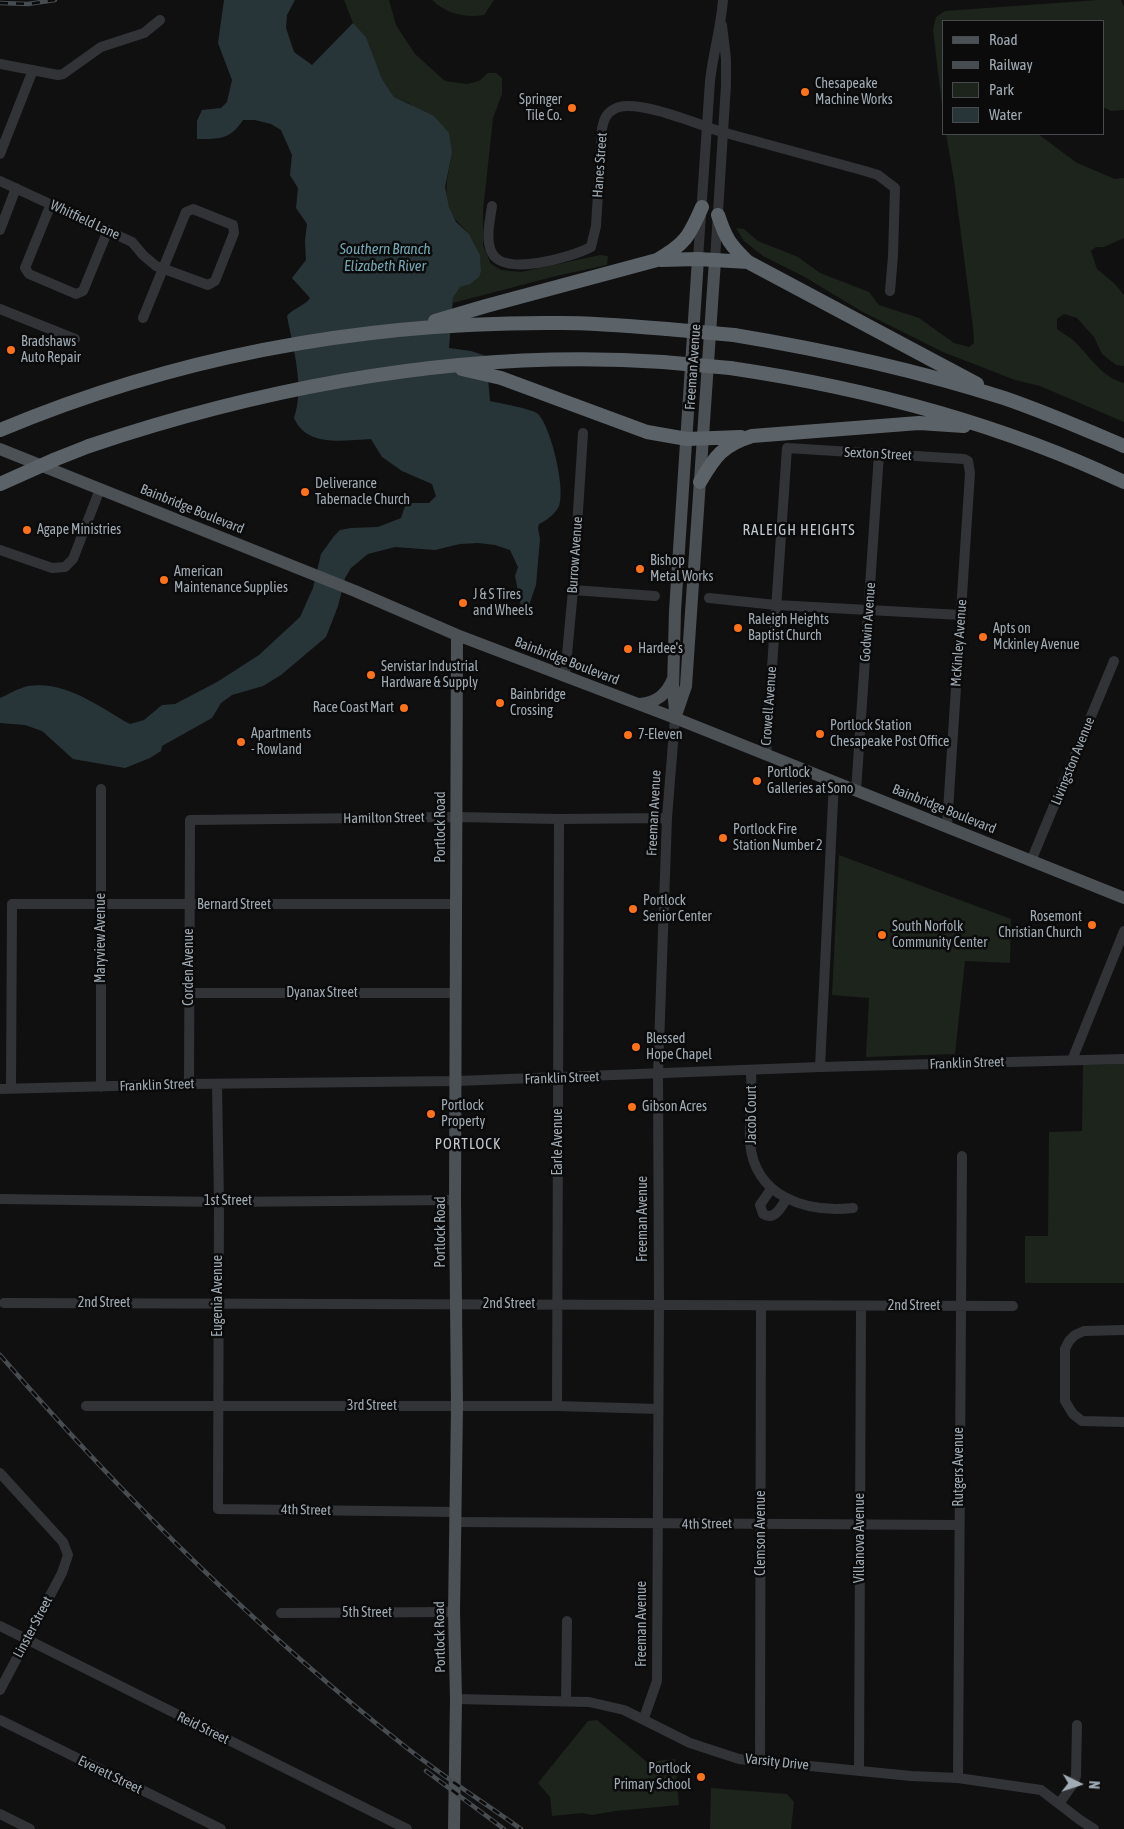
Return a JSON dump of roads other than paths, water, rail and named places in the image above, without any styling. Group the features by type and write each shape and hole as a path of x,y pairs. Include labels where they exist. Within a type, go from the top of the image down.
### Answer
{"highway":[{"path":"657,260 685,241 702,208"},
{"path":"718,215 725,237 732,247 748,262 1005,399"},
{"path":"468,319 486,306 657,260 698,259 748,262"},
{"path":"7,428 126,383 195,364 271,348 468,319 667,328 734,335 912,372 1005,399 1070,422 1124,446"},
{"path":"0,484 89,446 191,414 279,392 374,375 446,366 599,358 730,368 789,377 862,392 950,415 1012,435 1124,482"},
{"path":"446,366 501,378 646,432 687,439 919,423 954,425 1012,435"},
{"path":"700,482 718,454 729,445 752,436"}],"main road":[{"name":"Freeman Avenue","path":"675,718 675,612 698,259"},
{"name":"Freeman Avenue","path":"675,718 686,686 715,260"},
{"name":"Bainbridge Boulevard","path":"0,449 355,591 457,635 675,718 1124,898"},
{"name":"Portlock Road","path":"454,1829 456,1699 454,1612 457,1407 455,1200 457,1081 457,635"},
{"path":"638,704 649,703 660,698 674,679"}],"street":[{"name":"Freeman Avenue","path":"715,260 726,59 722,17 723,0"},
{"name":"Freeman Avenue","path":"698,259 712,59 722,17"},
{"path":"0,64 58,75 63,74 101,46 144,33 160,20"},
{"path":"0,154 33,70"},
{"name":"Hanes Street","path":"492,206 489,241 492,253 500,261 510,264 527,265 583,252 591,247 596,226 604,117 620,107 646,108 723,132 878,175 895,188 894,256 890,291"},
{"name":"Whitfield Lane","path":"0,181 132,242 156,266 208,285 215,281 234,233 233,225 193,209 186,212 163,268"},
{"path":"0,230 16,188"},
{"path":"51,204 25,268 29,274 76,294 83,291 108,230"},
{"path":"143,318 163,268"},
{"path":"0,309 76,339"},
{"name":"Burrow Avenue","path":"565,676 573,590 583,433"},
{"name":"Sexton Street","path":"788,448 956,458 968,461"},
{"name":"Crowell Avenue","path":"766,755 788,448"},
{"name":"Godwin Avenue","path":"856,790 879,454"},
{"name":"McKinley Avenue","path":"947,826 970,473 968,461"},
{"path":"0,550 52,568 65,567 73,559 100,489"},
{"path":"573,590 655,596"},
{"path":"709,598 776,605 961,615"},
{"name":"Livingston Avenue","path":"1031,861 1114,661"},
{"name":"Freeman Avenue","path":"644,1718 657,1681 658,1074 667,818 675,718"},
{"path":"820,1067 834,781"},
{"name":"Maryview Avenue","path":"100,788 101,1087"},
{"name":"Hamilton Street","path":"190,820 456,817 559,819 667,818"},
{"name":"Earle Avenue","path":"557,1406 559,819"},
{"name":"Corden Avenue","path":"189,1084 190,820"},
{"name":"Bernard Street","path":"11,1088 12,904 457,904"},
{"path":"1072,1060 1124,931"},
{"name":"Dyanax Street","path":"188,993 456,993"},
{"name":"Franklin Street","path":"0,1089 189,1084 457,1081 820,1067 1124,1059"},
{"name":"Jacob Court","path":"751,1070 750,1142 757,1168 763,1179 772,1189 787,1198 808,1206 825,1209 853,1208"},
{"name":"Eugenia Avenue","path":"216,1084 219,1202 218,1509"},
{"name":"Rutgers Avenue","path":"958,1778 962,1156"},
{"path":"772,1189 760,1205 763,1214 771,1217 776,1214 787,1198"},
{"name":"1st Street","path":"0,1199 219,1202 455,1200"},
{"name":"2nd Street","path":"4,1303 1013,1306"},
{"name":"Clemson Avenue","path":"760,1760 761,1306"},
{"name":"Villanova Avenue","path":"859,1770 861,1306"},
{"path":"1124,1330 1084,1331 1075,1335 1065,1349 1065,1401 1073,1414 1082,1421 1124,1422"},
{"name":"3rd Street","path":"86,1406 557,1406 658,1409"},
{"name":"Linster Street","path":"0,1473 64,1542 68,1555 62,1573 0,1690"},
{"name":"4th Street","path":"218,1509 657,1524 861,1523 959,1525"},
{"name":"5th Street","path":"281,1613 454,1612"},
{"path":"566,1701 567,1621"},
{"name":"Reid Street","path":"0,1626 407,1829"},
{"name":"Varsity Drive","path":"456,1699 589,1702 610,1706 644,1718 690,1743 739,1759 958,1778 1042,1790 1094,1829"},
{"name":"Everett Street","path":"0,1720 221,1829"},
{"path":"1059,1804 1073,1784 1076,1776 1077,1725"},
{"path":"0,1814 30,1829"}],"water":[{"name":"Southern Branch Elizabeth River","path":"224,0 295,0 287,15 286,28 294,52 312,65 353,23 366,37 382,79 394,97 434,116 449,133 452,153 445,187 449,207 456,222 469,234 480,255 481,271 479,277 470,284 460,287 453,298 449,348 471,351 486,356 490,401 523,408 538,414 548,431 552,444 559,473 561,498 555,512 539,524 540,539 536,585 528,608 525,609 521,606 515,576 518,567 510,550 495,545 478,543 460,544 435,550 395,547 368,554 351,568 345,578 338,606 326,637 281,675 263,686 232,695 221,703 212,718 162,746 161,751 150,758 125,768 73,759 42,731 25,725 0,723 0,698 28,686 56,687 82,696 130,724 144,720 162,705 175,704 217,682 259,655 300,617 313,588 321,554 340,530 378,527 401,518 406,503 429,503 436,496 432,484 402,471 382,457 371,439 338,441 317,438 300,428 294,418 297,406 298,381 295,354 287,316 310,298 292,278 306,260 305,241 307,224 296,208 298,188 290,175 292,155 281,130 271,124 255,120 243,120 229,135 223,137 197,139 197,121 202,110 221,108 227,102 232,80 218,43"}],"railway":[{"path":"0,3 28,4 55,0"},
{"path":"0,1355 95,1460 245,1610 407,1748 521,1829"},
{"path":"426,1771 504,1829"}],"place":[{"name":"Chesapeake Machine Works","path":"805,92"},
{"name":"Springer Tile Co.","path":"572,108"},
{"name":"Bradshaws Auto Repair","path":"11,350"},
{"name":"Deliverance Tabernacle Church","path":"305,492"},
{"name":"Agape Ministries","path":"27,530"},
{"name":"Bishop Metal Works","path":"640,569"},
{"name":"American Maintenance Supplies","path":"164,580"},
{"name":"J & S Tires and Wheels","path":"463,603"},
{"name":"Raleigh Heights Baptist Church","path":"738,628"},
{"name":"Apts on Mckinley Avenue","path":"983,637"},
{"name":"Hardee's","path":"628,649"},
{"name":"Servistar Industrial Hardware & Supply","path":"371,675"},
{"name":"Bainbridge Crossing","path":"500,703"},
{"name":"Race Coast Mart","path":"404,708"},
{"name":"Portlock Station Chesapeake Post Office","path":"820,734"},
{"name":"7-Eleven","path":"628,735"},
{"name":"Apartments - Rowland","path":"241,742"},
{"name":"Portlock Galleries at Sono","path":"757,781"},
{"name":"Portlock Fire Station Number 2","path":"723,838"},
{"name":"Portlock Senior Center","path":"633,909"},
{"name":"Rosemont Christian Church","path":"1092,925"},
{"name":"South Norfolk Community Center","path":"882,935"},
{"name":"Blessed Hope Chapel","path":"636,1047"},
{"name":"Gibson Acres","path":"632,1107"},
{"name":"Portlock Property","path":"431,1114"},
{"name":"Portlock Primary School","path":"701,1777"}],"district":[{"name":"RALEIGH HEIGHTS","path":"799,530"},
{"name":"PORTLOCK","path":"468,1144"}]}
